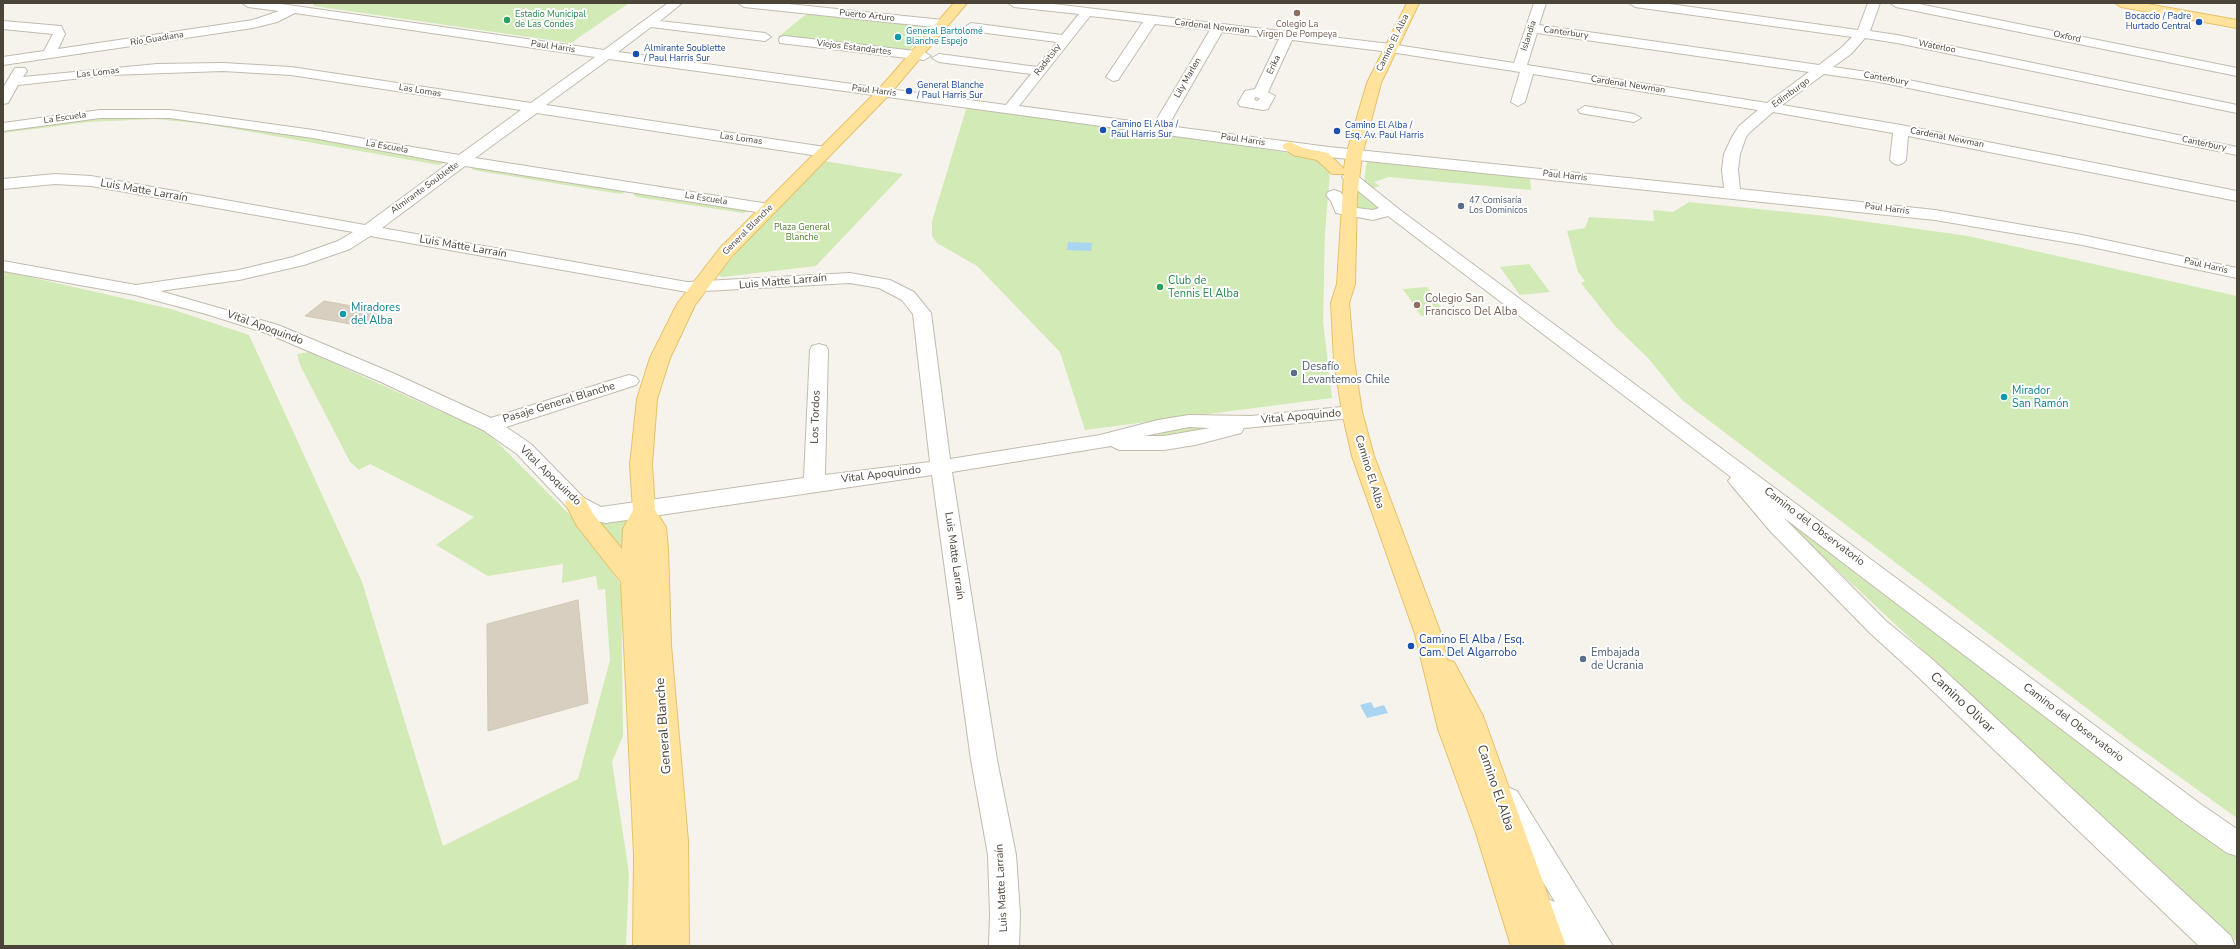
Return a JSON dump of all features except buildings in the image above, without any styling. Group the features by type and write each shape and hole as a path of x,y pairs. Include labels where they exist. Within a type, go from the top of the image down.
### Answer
{"main road":[{"name":"General Blanche","path":"649,946 648,854 633,581 635,529 644,510 642,443 648,399 657,365 668,339 697,288 726,252 920,56 943,24 961,3"},
{"name":"Camino El Alba","path":"1340,303 1346,284 1348,212 1344,174 1347,154 1374,83 1390,48 1414,3"},
{"path":"2122,3 2237,24"},
{"path":"2144,3 2237,20"},
{"path":"1290,147 1299,152 1322,156 1344,174"},
{"name":"Camino El Alba","path":"1344,174 1334,195 1332,236 1334,289 1340,303 1344,360 1352,412 1363,456 1380,507 1428,634 1470,716 1550,946"},
{"path":"576,503 585,520 617,558 633,581"},
{"name":"General Blanche","path":"644,510 654,527 656,549 658,645 674,841 673,946"},
{"name":"Camino El Alba","path":"1428,634 1451,729 1489,830 1528,946"}],"street":[{"name":"Paul Harris","path":"248,3 606,54 1290,147 1865,206 1982,222 2082,240 2237,273"},
{"name":"Río Guadiana","path":"3,61 252,24 273,19 307,3"},
{"name":"Almirante Soublette","path":"136,290 161,284 239,275 298,262 344,245 368,230 676,3"},
{"name":"Puerto Arturo","path":"744,3 810,6 867,16 943,24"},
{"path":"867,16 881,3"},
{"name":"Cardenal Newman","path":"1014,3 1390,48 1901,129 2237,196"},
{"path":"1116,15 1126,3"},
{"name":"Islandia","path":"1518,102 1523,69 1532,28 1540,3"},
{"name":"Waterloo","path":"1635,3 1863,34 1942,48 2237,109"},
{"name":"Edimburgo","path":"1733,193 1730,164 1735,144 1750,123 1846,51 1863,34 1874,3"},
{"name":"Oxford","path":"1896,3 2237,72"},
{"name":"Radetsky","path":"1010,109 1087,12"},
{"path":"1113,77 1151,20"},
{"path":"648,23 765,37"},
{"path":"3,25 57,29 59,34 49,55"},
{"path":"971,27 1065,39"},
{"name":"Lily Marlen","path":"1159,129 1218,28"},
{"name":"Canterbury","path":"1532,28 1824,68 1957,92 2237,151"},
{"name":"Erika","path":"1260,93 1287,36"},
{"name":"Viejos Estandartes","path":"785,40 920,56"},
{"path":"3,100 27,58"},
{"path":"939,58 1040,70"},
{"name":"Las Lomas","path":"13,82 133,69 244,68 313,74 825,152"},
{"path":"1610,115 1618,84"},
{"path":"1585,110 1634,118"},
{"name":"La Escuela","path":"3,127 93,115 158,113 313,134 631,193"},
{"name":"La Escuela","path":"3,134 93,123 165,122 450,170 631,193 764,214"},
{"path":"1898,160 1901,129"},
{"name":"Camino del Observatorio","path":"1344,174 2192,812 2237,844"},
{"name":"Luis Matte Larraín","path":"3,184 42,179 80,180 697,288 850,278 884,284 908,296 922,313 941,467 981,741 1002,855 1005,914 1004,946"},
{"path":"1334,195 1339,200 1342,210 1348,212 1373,215 1391,210"},
{"name":"Vital Apoquindo","path":"3,266 136,290 212,310 272,329 395,381 490,425 524,449 576,503 596,513 606,515 941,467 1100,442 1132,444 1172,442 1224,431 1251,422 1352,412"},
{"name":"Los Tordos","path":"814,484 818,350"},
{"name":"Pasaje General Blanche","path":"490,425 629,381"},
{"name":"Camino Olivar","path":"1714,452 1779,527 1878,627 1923,666 2220,946"},
{"path":"1490,773 1598,946"},
{"path":"1489,830 1528,885 1555,927 1571,946"}],"green space":[{"name":"Estadio Municipal de Las Condes","path":"629,3 571,43 314,6 313,4"},
{"path":"809,12 931,25 908,52 778,37"},
{"name":"Club de Tennis El Alba","path":"967,106 1331,159 1325,233 1323,321 1332,398 1085,430 1060,352 977,266 937,243 932,236 932,221"},
{"path":"155,115 324,140 445,162 439,165 206,124 155,119 89,122 3,133 3,130 70,120"},
{"path":"1369,160 1530,176 1531,190 1389,177 1374,182 1380,186 1369,189 1364,185 1366,165"},
{"name":"Plaza General Blanche","path":"824,161 903,174 816,266 722,277 718,275 745,242"},
{"path":"474,167 627,191 621,194 473,170 472,169"},
{"path":"1357,188 1384,209 1381,213 1353,210"},
{"path":"635,193 747,209 748,211 743,213 637,197 633,195"},
{"path":"1689,202 1826,216 1968,236 2237,296 2237,818 2135,745 1682,400 1648,358 1615,326 1581,283 1585,281 1578,272 1567,231 1585,228 1589,217 1654,221 1653,210 1673,212"},
{"path":"1529,264 1550,292 1520,295 1500,267"},
{"path":"3,271 171,309 249,335 362,582 443,846 578,779 610,660 605,589 598,590 596,576 562,583 563,564 488,576 436,545 474,517 370,464 359,470 350,462 300,365 297,354 309,352 488,433 577,522 621,585 623,736 612,762 629,873 626,946 3,946"},
{"path":"1427,287 1445,313 1421,316 1403,289"},
{"path":"1184,425 1211,428 1186,435 1159,436 1158,433"},
{"path":"1751,489 2237,855 2237,942 1992,715"},
{"path":"622,519 629,522 628,566 595,522"}],"water":[{"path":"1068,242 1092,243 1091,251 1067,250"},
{"path":"1371,702 1374,708 1384,705 1388,713 1367,718 1360,705"}],"place":[{"name":"Colegio La Virgen De Pompeya","path":"1297,13"},
{"name":"Estadio Municipal de Las Condes","path":"507,20"},
{"name":"Bocaccio / Padre Hurtado Central","path":"2199,22"},
{"name":"General Bartolomé Blanche Espejo","path":"898,37"},
{"name":"Almirante Soublette / Paul Harris Sur","path":"636,54"},
{"name":"General Blanche / Paul Harris Sur","path":"909,91"},
{"name":"Camino El Alba / Paul Harris Sur","path":"1103,130"},
{"name":"Camino El Alba / Esq. Av. Paul Harris","path":"1337,131"},
{"name":"47 Comisaría Los Dominicos","path":"1461,206"},
{"name":"Club de Tennis El Alba","path":"1160,287"},
{"name":"Colegio San Francisco Del Alba","path":"1417,305"},
{"name":"Miradores del Alba","path":"343,314"},
{"name":"Desafío Levantemos Chile","path":"1294,373"},
{"name":"Mirador San Ramón","path":"2004,397"},
{"name":"Camino El Alba / Esq. Cam. Del Algarrobo","path":"1411,646"},
{"name":"Embajada de Ucrania","path":"1583,659"}]}
